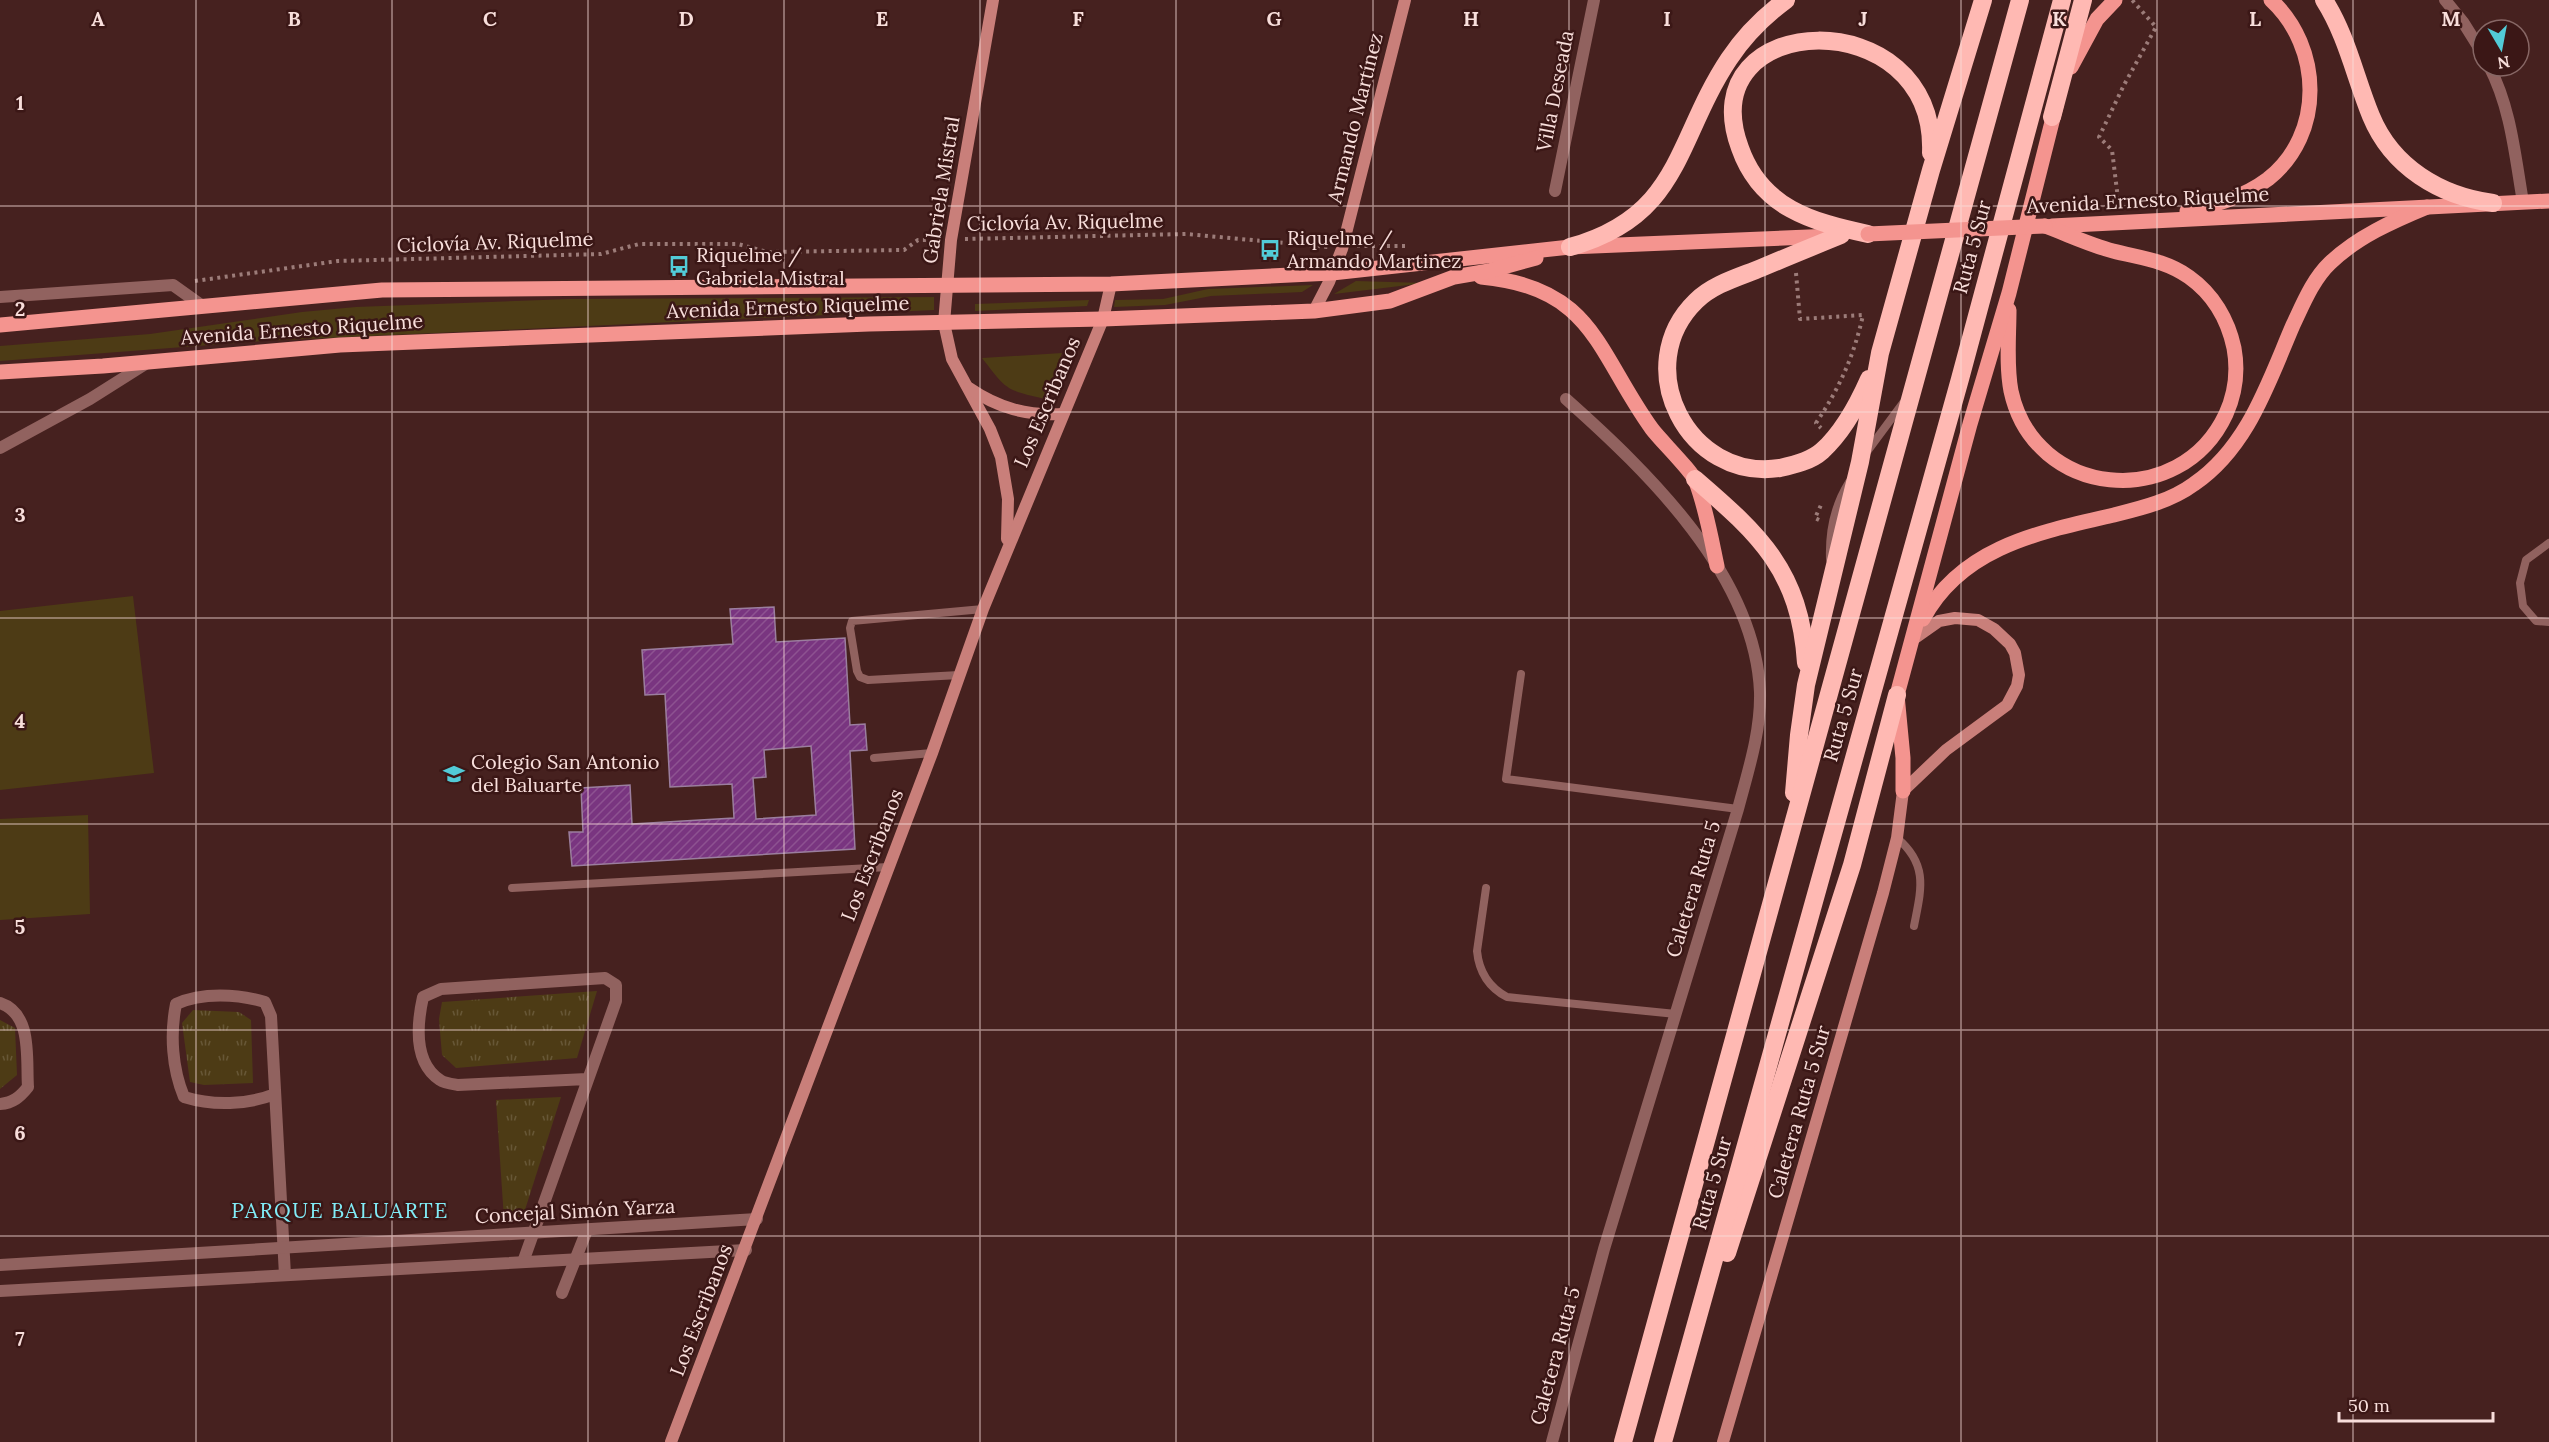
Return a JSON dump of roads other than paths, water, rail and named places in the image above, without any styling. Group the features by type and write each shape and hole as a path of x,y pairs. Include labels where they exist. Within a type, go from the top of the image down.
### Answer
{"highway":[{"path":"1570,247 1602,237 1653,199 1674,170 1728,61 1756,24 1786,0"},
{"path":"1790,838 1798,735 1806,685 1860,462 1881,353 1931,170 1983,0"},
{"name":"Ruta 5 Sur","path":"1623,1442 2020,0"},
{"name":"Ruta 5 Sur","path":"1663,1442 1954,402 2062,0"},
{"path":"2052,117 2083,0"},
{"path":"2324,0 2341,30 2372,118 2394,153 2405,165 2432,184 2460,197 2493,203"},
{"path":"1784,28 1757,49 1745,66 1737,86 1734,100 1734,129 1744,160 1764,189 1784,205 1810,219 1868,234"},
{"path":"1906,53 1919,75 1928,106 1931,170"},
{"path":"1841,235 1709,291 1690,308 1677,329 1668,361 1669,386 1675,410 1694,438 1721,458 1754,468 1772,469 1805,461 1821,453 1846,421 1859,400 1881,353"},
{"path":"1695,479 1755,533 1779,566 1795,601 1801,622 1805,643 1806,685"},
{"path":"1680,1382 1741,1214 1845,888 1897,695"}],"main road":[{"name":"Gabriela Mistral","path":"993,0 951,240 944,323 952,359 990,429 1004,467 1008,499 1006,555"},
{"name":"Armando Martínez","path":"1314,311 1342,249 1405,0"},
{"path":"1903,791 1903,758 1897,695 1970,423 2009,293 2052,117 2074,59 2097,19 2115,0"},
{"path":"2141,221 2217,205 2248,191 2268,178 2293,150 2308,114 2310,76 2301,40 2292,23 2271,0"},
{"name":"Avenida Ernesto Riquelme","path":"0,325 382,290 1111,284 1332,273 1570,247 2549,201"},
{"path":"1912,640 1939,594 1975,561 1998,548 2031,535 2154,504 2193,485 2210,472 2233,448 2250,421 2301,308 2329,264 2367,236 2427,207"},
{"path":"2009,293 2008,371 2016,408 2034,440 2062,464 2096,478 2123,481 2150,478 2167,472 2191,458 2211,439 2221,424 2234,390 2235,354 2224,319 2204,289 2182,273 2158,261 2110,251 2045,226"},
{"name":"Avenida Ernesto Riquelme","path":"0,372 340,345 1314,311 1390,301 1454,277 1520,263 1570,247"},
{"path":"1454,277 1475,276 1514,282 1550,295 1567,306 1596,336 1652,429 1695,479 1717,566"},
{"name":"Los Escribanos","path":"671,1442 746,1250 932,753 983,609 1103,319 1111,284"},
{"path":"966,385 982,397 1011,410 1046,415 1063,414"},
{"path":"1903,791 1946,750 2007,705 2018,686 2019,675 2019,664 2010,644 1994,629 1978,620 1955,618 1939,621 1912,640"},
{"name":"Caletera Ruta 5 Sur","path":"1723,1442 1883,893 1897,837 1903,791"}],"street":[{"name":"Villa Deseada","path":"1555,190 1594,0"},
{"path":"2445,0 2471,35"},
{"path":"2493,78 2509,121 2523,202"},
{"path":"0,297 174,285 201,305"},
{"path":"0,448 90,399 150,361"},
{"name":"Caletera Ruta 5","path":"1552,1442 1604,1249 1738,809 1756,740 1760,693 1757,669 1746,626 1717,566 1692,530 1651,483 1605,434 1566,399"},
{"path":"523,1262 616,1001 616,985 605,978 441,988 423,997 419,1016 420,1052 430,1070 441,1081 458,1085 587,1079"},
{"path":"275,1094 249,1101 204,1103 184,1097 177,1081 172,1027 176,1004 190,997 247,996 265,1002 271,1016 285,1275"},
{"path":"0,1003 13,1010 23,1024 28,1087 20,1097 0,1104"},
{"name":"Concejal Simón Yarza","path":"0,1265 757,1220"},
{"path":"562,1293 587,1230"},
{"path":"0,1291 746,1250"}],"lane":[{"path":"2057,19 2072,0"},
{"path":"1860,462 1913,390"},
{"path":"2549,543 2526,560 2520,583 2523,606 2536,621 2549,622"},
{"path":"959,675 867,680 860,678 852,639 852,621 983,609"},
{"path":"1521,674 1506,779 1738,809"},
{"path":"874,758 932,753"},
{"path":"1897,837 1911,852 1919,870 1921,887 1914,926"},
{"path":"512,888 888,867"},
{"path":"1486,888 1478,962 1486,980 1499,993 1507,997 1676,1014"}],"place":[{"name":"Riquelme / Armando Martinez","path":"1270,250"},
{"name":"Riquelme / Gabriela Mistral","path":"679,266"},
{"name":"Colegio San Antonio del Baluarte","path":"454,774"}],"district":[{"name":"PARQUE BALUARTE","path":"340,1211"}]}
